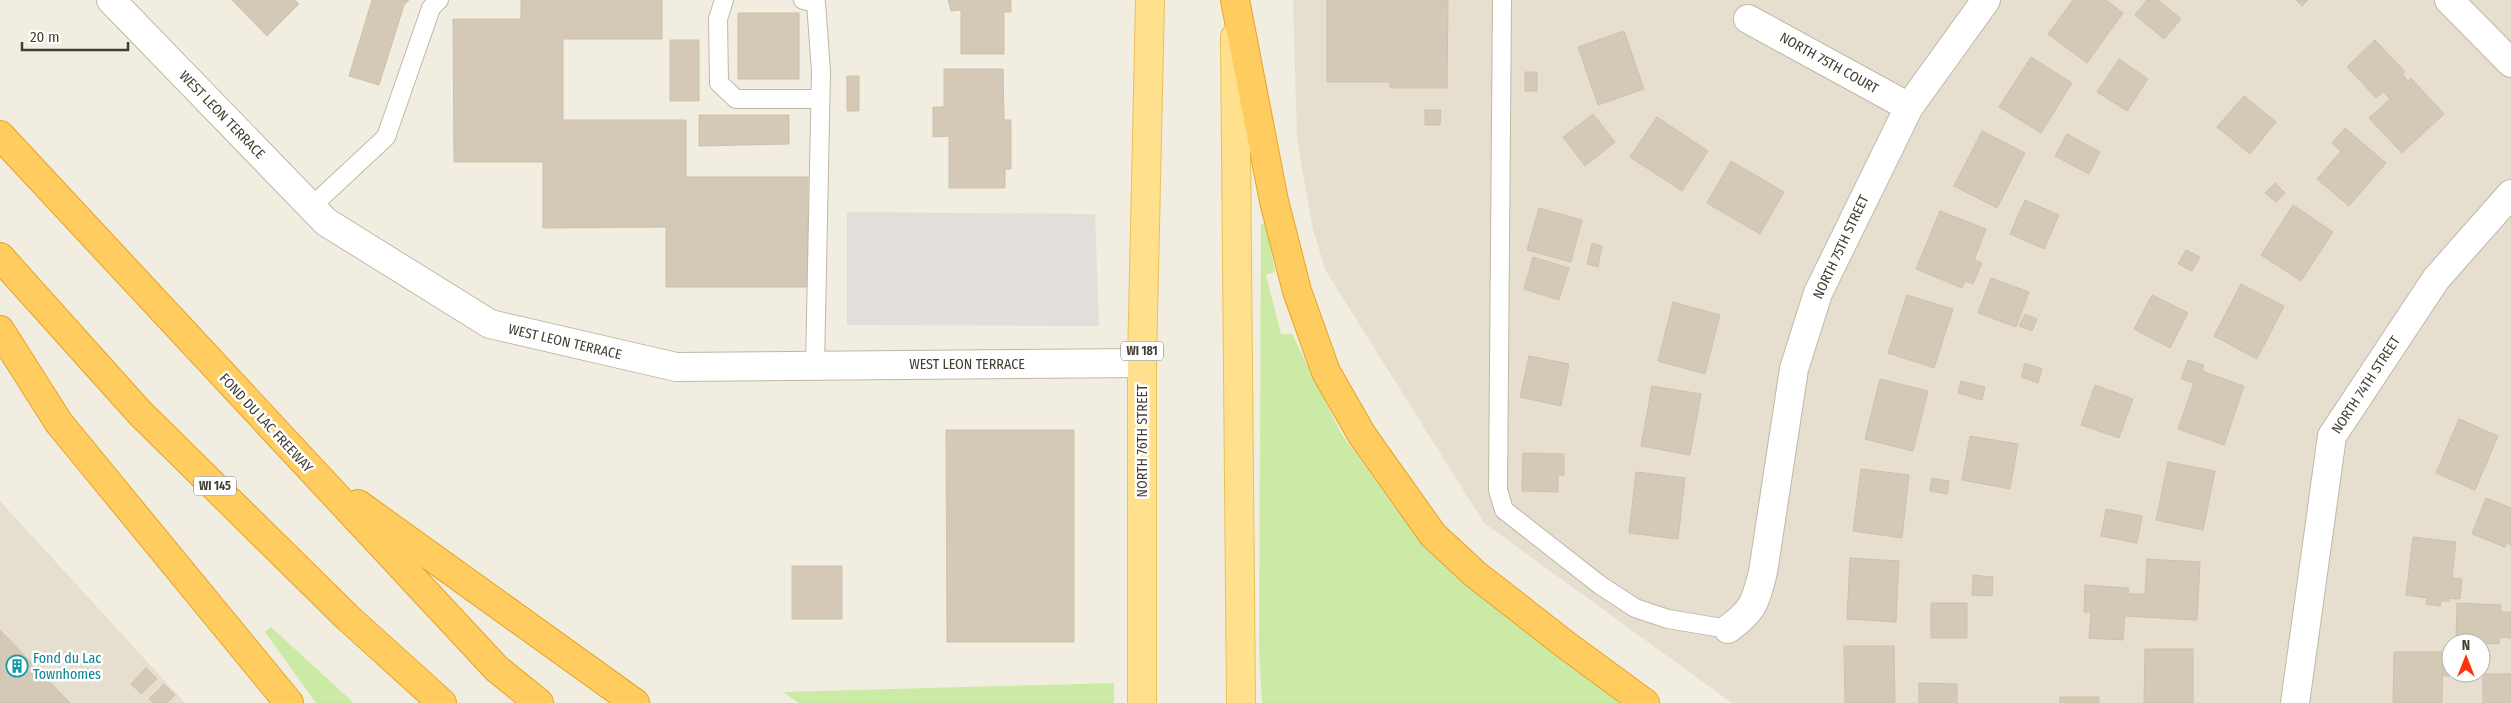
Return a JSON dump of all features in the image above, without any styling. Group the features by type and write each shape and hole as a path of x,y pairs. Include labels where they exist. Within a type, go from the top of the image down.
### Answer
{"highway":[{"path":"1235,0 1274,200 1297,291 1326,372 1362,435 1433,534 1483,580 1566,645 1645,703"},
{"name":"FOND DU LAC FREEWAY","path":"0,135 306,466 497,669 540,703"},
{"name":"WI 145","path":"0,257 140,413 347,617 442,703"},
{"path":"0,330 59,423 289,703"},
{"path":"306,466 635,703"}],"main road":[{"name":"NORTH 76TH STREET","path":"1142,703 1142,363 1150,0"},
{"path":"1235,0 1241,703"}],"street":[{"name":"WEST LEON TERRACE","path":"111,0 326,222 490,324 676,367 1142,363"},
{"name":"NORTH 75TH STREET","path":"1728,629 1747,615 1755,602 1764,572 1794,369 1818,293 1909,106 1986,0"},
{"path":"2448,0 2511,63"},
{"name":"NORTH 75TH COURT","path":"1748,19 1909,106"},
{"name":"NORTH 74TH STREET","path":"2295,703 2332,436 2436,279 2511,194"}],"lane":[{"path":"311,207 386,137 431,8 438,0"},
{"path":"724,0 718,19 719,84 736,99 820,99"},
{"path":"803,0 816,3 820,99 815,366"},
{"path":"1502,0 1498,490 1504,510 1600,585 1635,608 1668,619 1728,629"}],"shaded area":[{"path":"1293,0 2511,0 2511,703 1732,703 1484,523 1326,271 1313,230 1297,139"},
{"path":"847,212 1095,214 1099,326 847,325"},
{"path":"0,501 185,703 0,703"}],"green space":[{"path":"1266,222 1275,272 1266,275 1281,334 1292,334 1341,433 1399,513 1480,593 1625,703 1262,703 1259,650 1261,224"},
{"path":"271,627 354,703 316,703 265,632"},
{"path":"1114,683 1114,703 799,703 783,692"}],"building":[{"path":"232,0 295,0 299,4 267,36"},
{"path":"372,0 409,0 404,5 379,85 349,76"},
{"path":"521,0 662,0 662,39 563,39 563,120 686,120 686,177 808,177 808,287 666,287 666,227 543,228 543,162 454,162 453,19 521,19"},
{"path":"948,0 1011,0 1011,12 1004,12 1004,54 961,54 961,10 951,11"},
{"path":"1327,0 1448,0 1447,88 1390,88 1390,82 1327,82"},
{"path":"2073,0 2106,0 2123,13 2087,63 2048,34"},
{"path":"2147,0 2158,0 2181,19 2164,39 2135,15"},
{"path":"2296,0 2308,0 2302,6"},
{"path":"738,13 799,13 799,79 738,79"},
{"path":"1624,31 1644,89 1598,105 1578,47"},
{"path":"670,40 699,40 699,101 670,101"},
{"path":"2375,40 2405,72 2402,74 2408,81 2411,78 2444,114 2402,153 2369,118 2390,99 2383,92 2376,98 2347,67"},
{"path":"2031,57 2072,83 2041,133 1999,107"},
{"path":"2119,59 2148,79 2127,111 2097,92"},
{"path":"944,69 1003,69 1004,120 1011,120 1011,169 1005,169 1005,188 949,188 949,136 933,137 933,107 944,107"},
{"path":"1525,72 1537,72 1537,91 1525,91"},
{"path":"847,76 859,76 859,111 847,111"},
{"path":"2244,96 2276,122 2250,154 2217,127"},
{"path":"1425,110 1441,110 1440,125 1425,125"},
{"path":"1593,114 1615,142 1585,166 1563,137"},
{"path":"699,115 789,115 789,144 699,146"},
{"path":"1657,117 1708,151 1682,191 1630,157"},
{"path":"2345,128 2386,163 2349,206 2317,179 2341,151 2332,143"},
{"path":"1982,131 2025,153 1997,208 1954,186"},
{"path":"2067,134 2100,152 2089,174 2055,156"},
{"path":"1731,161 1784,192 1760,234 1707,203"},
{"path":"2275,183 2285,193 2276,202 2265,193"},
{"path":"2025,200 2059,215 2044,249 2010,234"},
{"path":"2293,205 2333,232 2301,281 2261,255"},
{"path":"1539,208 1582,220 1571,262 1527,250"},
{"path":"1940,211 1986,229 1974,260 1982,263 1973,284 1965,281 1962,288 1916,269"},
{"path":"1592,243 1602,246 1598,267 1587,264"},
{"path":"2186,250 2200,257 2192,271 2178,264"},
{"path":"1533,257 1569,268 1559,300 1524,289"},
{"path":"1991,278 2029,292 2016,327 1978,313"},
{"path":"2241,284 2284,306 2257,359 2214,336"},
{"path":"1907,295 1953,309 1934,368 1888,353"},
{"path":"2152,295 2188,313 2170,348 2134,329"},
{"path":"1673,302 1720,315 1705,374 1658,361"},
{"path":"2025,314 2037,319 2032,331 2019,326"},
{"path":"1529,356 1569,364 1561,406 1520,397"},
{"path":"2188,360 2204,365 2202,371 2244,386 2224,445 2178,429 2194,383 2181,379"},
{"path":"2025,363 2042,369 2038,383 2021,377"},
{"path":"1880,379 1928,391 1913,451 1865,439"},
{"path":"1961,381 1985,387 1982,400 1958,393"},
{"path":"2095,385 2133,399 2119,438 2081,425"},
{"path":"1652,386 1701,394 1690,455 1641,446"},
{"path":"2459,419 2498,436 2475,490 2436,473"},
{"path":"946,430 1074,430 1074,642 947,642"},
{"path":"1970,436 2018,444 2010,489 1962,480"},
{"path":"1523,453 1564,454 1564,475 1558,475 1558,492 1522,491"},
{"path":"2168,462 2215,471 2203,530 2156,520"},
{"path":"1861,469 1909,475 1902,538 1853,531"},
{"path":"1636,472 1685,478 1678,539 1629,533"},
{"path":"1932,478 1949,481 1947,494 1930,491"},
{"path":"2486,498 2511,508 2511,545 2507,543 2505,547 2472,534"},
{"path":"2106,509 2142,516 2137,543 2101,536"},
{"path":"2413,537 2456,542 2452,578 2462,579 2460,599 2449,598 2449,601 2441,601 2440,606 2426,604 2427,598 2406,595"},
{"path":"1850,558 1899,561 1896,622 1847,619"},
{"path":"2147,559 2200,562 2197,620 2125,616 2123,640 2089,638 2091,612 2084,612 2085,585 2129,588 2128,594 2145,594"},
{"path":"792,566 842,566 842,619 792,619"},
{"path":"1973,575 1993,577 1992,596 1972,595"},
{"path":"1931,603 1967,603 1967,638 1931,638"},
{"path":"2457,603 2501,605 2501,612 2511,612 2511,638 2500,637 2499,644 2491,644 2491,633 2456,633"},
{"name":"Fond du Lac Townhomes","path":"0,630 70,703 0,703"},
{"path":"1844,646 1894,646 1895,703 1845,703"},
{"path":"2145,649 2193,649 2193,703 2144,703"},
{"path":"2394,652 2441,652 2442,703 2393,703"},
{"path":"146,668 157,679 141,694 131,684"},
{"path":"2491,674 2511,674 2511,703 2483,703 2483,683 2491,683"},
{"path":"1919,683 1957,684 1957,703 1919,703"},
{"path":"164,684 175,695 167,703 153,703 149,699"},
{"path":"2060,697 2099,697 2099,703 2060,703"}],"place":[{"name":"Fond du Lac Townhomes","path":"17,666"}]}
